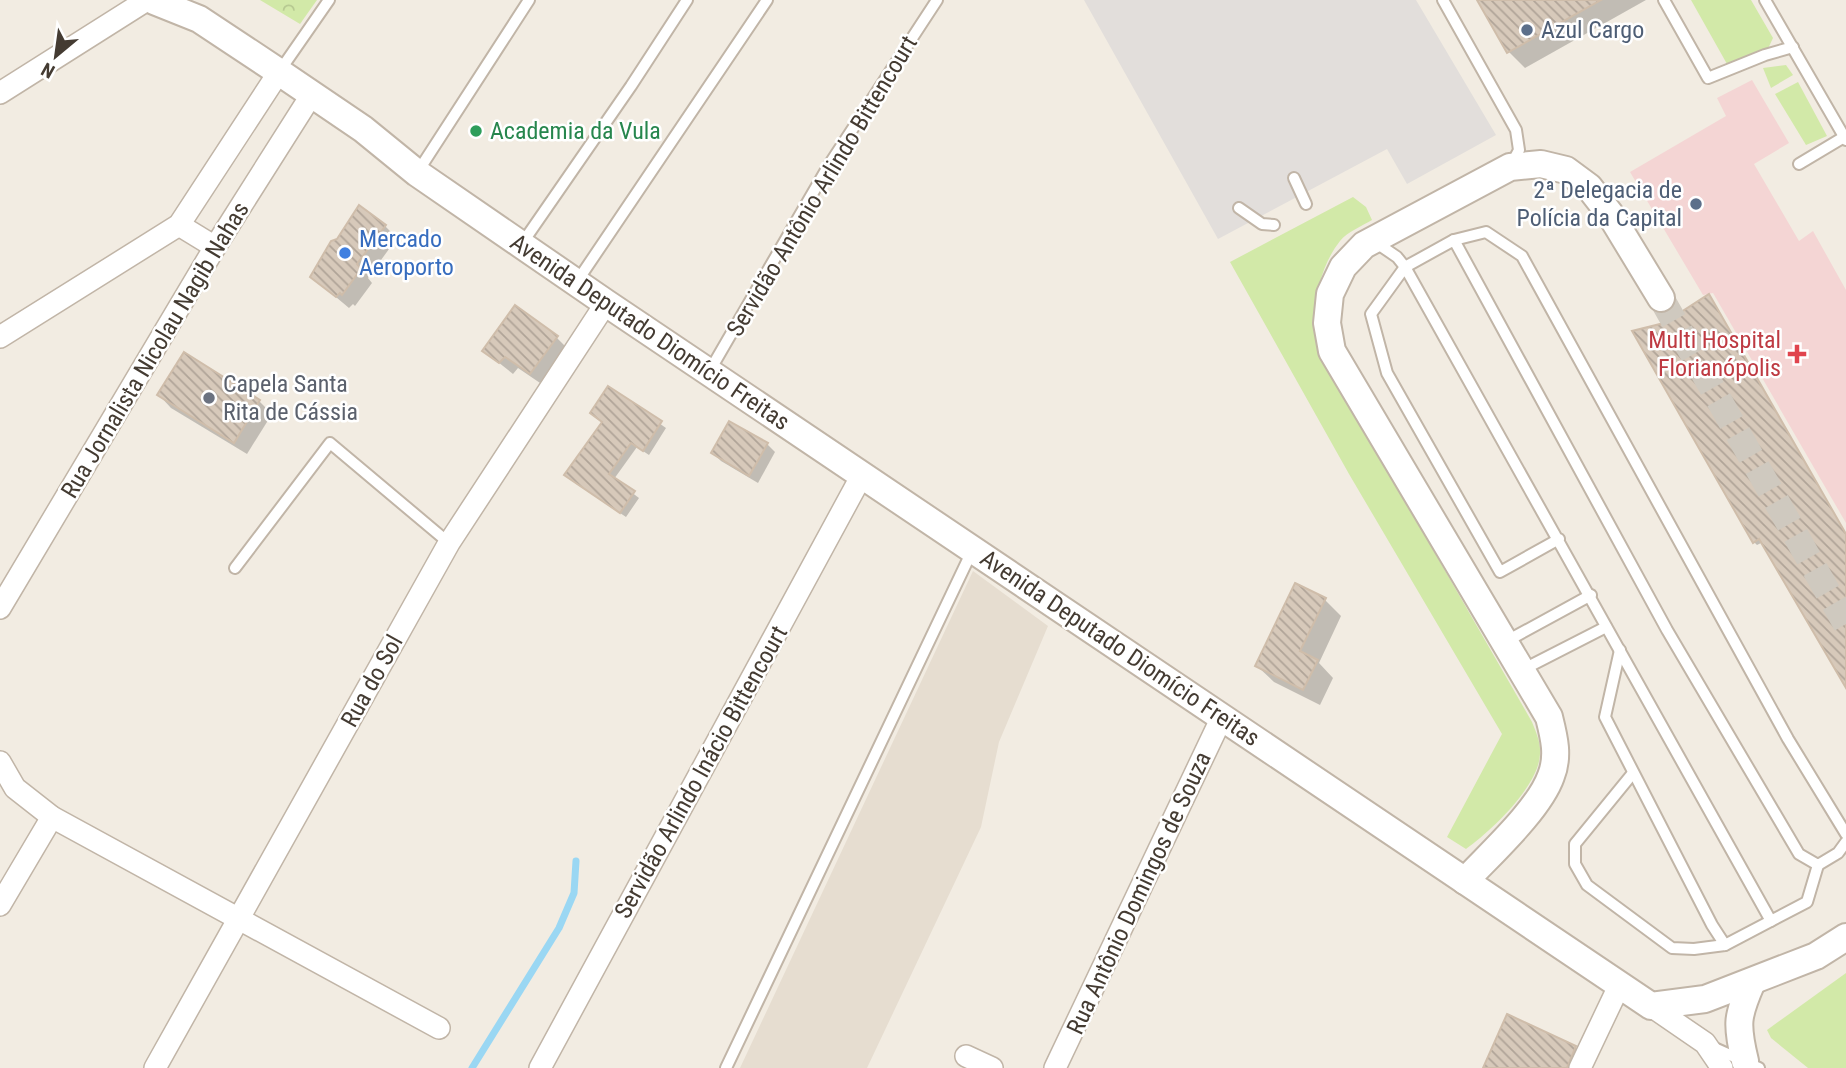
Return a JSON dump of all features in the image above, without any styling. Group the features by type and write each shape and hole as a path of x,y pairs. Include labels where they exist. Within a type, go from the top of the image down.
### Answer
{"street":[{"path":"0,93 147,0"},
{"name":"Avenida Deputado Diomício Freitas","path":"154,0 193,37 274,79 307,101 354,143 417,173 576,283 1651,1006"},
{"path":"0,337 179,225 274,79"},
{"name":"Rua Jornalista Nicolau Nagib Nahas","path":"0,608 215,247 307,101"},
{"path":"1465,880 1535,803 1551,776 1556,747 1549,717 1332,351 1327,323 1330,294 1343,267 1364,245 1510,167 1541,164 1566,170 1589,187 1610,214 1661,298"},
{"path":"179,225 215,247"},
{"name":"Rua do Sol","path":"155,1068 449,543 606,303"},
{"name":"Servidão Arlindo Inácio Bittencourt","path":"540,1068 862,475"},
{"name":"Rua Antônio Domingos de Souza","path":"1055,1068 1222,718"},
{"path":"0,762 15,788 51,817 439,1028"},
{"path":"0,905 51,817"},
{"path":"1651,1006 1705,999 1816,956 1846,937"},
{"path":"1742,1066 1738,1032 1740,1009 1752,982"},
{"path":"1580,1068 1619,986"},
{"path":"1651,1006 1742,1066"},
{"path":"966,1056 992,1068"}],"lane":[{"path":"274,79 329,0"},
{"path":"417,173 529,0"},
{"path":"522,245 687,0"},
{"path":"576,283 767,0"},
{"name":"Servidão Antônio Arlindo Bittencourt","path":"709,372 829,165 937,0"},
{"path":"1443,0 1516,130 1519,150 1510,167"},
{"path":"1664,0 1708,78 1793,47"},
{"path":"1765,0 1845,138 1799,164"},
{"path":"1294,178 1306,204"},
{"path":"1239,208 1262,224 1274,225"},
{"path":"1559,539 1500,572 1387,373 1371,314 1405,267 1454,240 1486,232 1522,256 1788,739 1846,834"},
{"path":"1373,240 1405,267 1591,595 1606,627 1771,921"},
{"path":"1454,240 1667,630 1799,854 1818,864"},
{"path":"234,568 330,443 449,543"},
{"path":"726,1068 973,549"},
{"path":"1505,642 1591,595"},
{"path":"1522,670 1606,627"},
{"path":"1619,650 1605,717 1712,925 1725,945"},
{"path":"1633,773 1575,844 1576,864 1587,886 1672,948 1694,949 1725,945 1807,902 1818,864 1838,853 1846,842"}],"shaded area":[{"path":"1084,0 1416,0 1496,135 1407,184 1387,149 1218,239"},
{"name":"Multi Hospital Florianópolis","path":"1752,80 1789,143 1754,164 1799,241 1813,231 1846,290 1846,523 1713,293 1703,295 1630,172 1726,116 1717,98"},
{"path":"973,571 1048,626 999,742 981,827 867,1068 740,1068"}],"green space":[{"path":"260,0 317,0 300,24"},
{"path":"1691,0 1751,0 1773,38 1765,55 1735,66 1727,64"},
{"path":"1786,65 1793,75 1771,88 1763,68"},
{"path":"1798,82 1827,136 1806,145 1775,94"},
{"path":"1353,197 1366,207 1372,220 1343,238 1325,267 1316,309 1320,353 1532,722 1540,746 1538,767 1523,793 1488,831 1466,849 1447,837 1502,734 1349,474 1230,262"},
{"path":"1846,973 1846,1068 1808,1068 1771,1038 1767,1030"}],"building":[{"path":"1477,0 1601,0 1507,53"},
{"name":"Mercado Aeroporto","path":"359,205 386,225 357,264 361,269 342,295 340,293 336,297 310,277 331,241 337,239"},
{"path":"1709,294 1846,534 1846,688 1759,539 1753,543 1632,331 1664,323"},
{"path":"515,305 558,336 530,374 505,357 499,363 482,351"},
{"name":"Capela Santa Rita de Cássia","path":"184,352 260,400 234,443 157,395"},
{"path":"608,386 662,421 643,451 631,443 609,474 635,491 620,513 564,475 602,422 590,413"},
{"path":"729,421 768,443 749,476 711,453"},
{"path":"1295,583 1326,598 1300,651 1318,660 1303,690 1255,666"},
{"path":"1507,1014 1576,1046 1567,1068 1483,1068"}],"waterway":[{"path":"472,1068 559,928 574,893 576,861"}],"tunnel":[{"path":"1661,298 1846,624"}],"place":[{"name":"Azul Cargo","path":"1527,30"},
{"name":"Academia da Vula","path":"476,131"},
{"name":"2ª Delegacia de Polícia da Capital","path":"1696,204"},
{"name":"Mercado Aeroporto","path":"345,253"},
{"name":"Multi Hospital Florianópolis","path":"1797,354"},
{"name":"Capela Santa Rita de Cássia","path":"209,398"}]}
